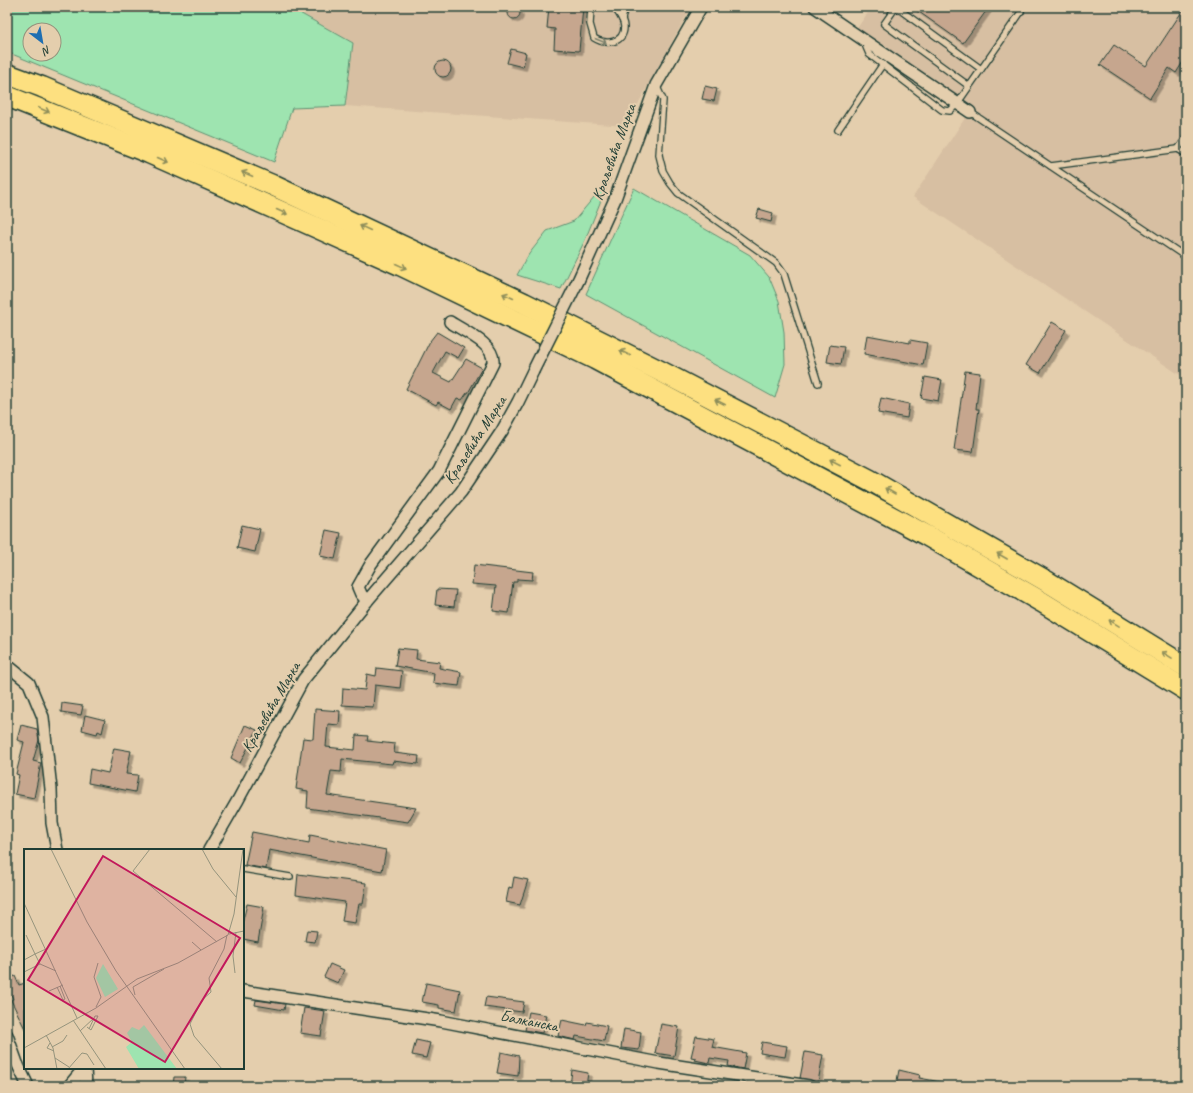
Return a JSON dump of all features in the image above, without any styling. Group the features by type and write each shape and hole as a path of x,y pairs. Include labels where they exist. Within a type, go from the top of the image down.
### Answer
{"highway":[{"path":"7,74 42,87 272,185 524,303 660,371 870,480 1048,582 1186,667"},
{"path":"7,96 149,153 273,208 400,265 595,359 926,535 1042,602 1186,690"}],"street":[{"name":"Краљевића Марка","path":"209,849 238,800 296,690 314,665 367,601 468,483 502,431 578,281 615,199 656,84 701,7"},
{"path":"815,7 970,112"},
{"path":"367,601 361,594 358,587 371,564 439,471 492,363 493,355 488,348 450,322"},
{"path":"7,665 28,683 43,717 51,790 52,823 57,849"},
{"name":"Балканска","path":"244,991 442,1021 659,1063 809,1086"},
{"path":"7,1035 17,1063 28,1086"},
{"path":"69,1086 84,1069"},
{"path":"85,1069 86,1086"}],"lane":[{"path":"591,7 590,24 594,38 600,42 612,43 620,38 624,27 622,19 614,7"},
{"path":"622,19 625,7"},
{"path":"969,86 884,24 896,7 981,69"},
{"path":"867,43 866,47 869,54 942,110 950,111 957,104 1021,12"},
{"path":"838,130 883,64"},
{"path":"656,84 664,100 660,155 663,171 678,193 776,263 784,274 818,383"},
{"path":"970,112 1186,258"},
{"path":"1178,150 1186,138"},
{"path":"1051,166 1178,150 1186,154"},
{"path":"244,869 290,877"}],"shaded area":[{"path":"289,7 691,7 626,126 345,106 353,43"},
{"path":"864,7 1186,7 1186,379 913,197 969,112 853,34 869,11"}],"green space":[{"path":"7,7 289,7 353,43 345,106 292,108 274,162 31,62 62,62 62,22 22,22 22,58 7,52"},
{"path":"610,178 585,240 561,289 517,275 529,254 547,231 574,221"},
{"path":"634,188 750,255 769,277 779,301 784,332 785,364 775,398 586,294"}],"building":[{"path":"514,7 518,9 520,13 518,17 514,19 510,17 508,13 510,9"},
{"path":"549,7 583,7 579,51 554,49 555,29 547,28"},
{"path":"912,7 989,7 963,43"},
{"path":"1185,7 1186,57 1176,73 1169,68 1150,98 1100,65 1114,45 1146,66"},
{"path":"511,49 526,53 523,67 507,63"},
{"path":"443,61 449,63 451,69 449,75 443,77 437,75 435,69 437,63"},
{"path":"705,86 717,89 714,101 702,99"},
{"path":"759,209 773,213 771,222 756,218"},
{"path":"1052,322 1066,330 1040,373 1026,365"},
{"path":"437,332 464,348 458,358 445,351 433,373 451,382 466,359 482,368 468,393 462,400 457,398 451,409 438,402 436,405 406,389 430,341"},
{"path":"867,335 910,343 910,340 927,343 923,365 864,354"},
{"path":"830,345 844,347 841,364 827,362"},
{"path":"965,371 980,373 976,409 979,409 973,452 954,450"},
{"path":"925,377 942,380 938,401 921,398"},
{"path":"881,398 909,404 907,418 878,413"},
{"path":"242,525 260,529 255,552 237,548"},
{"path":"326,530 341,533 335,559 320,556"},
{"path":"474,565 533,572 532,580 517,579 517,582 513,582 509,613 493,611 496,586 472,584"},
{"path":"437,589 456,590 454,607 435,605"},
{"path":"398,648 417,650 416,659 440,662 439,668 461,672 459,686 433,683 434,673 395,666"},
{"path":"377,668 402,671 400,688 375,685 373,707 342,705 343,688 365,690 367,674 376,676"},
{"path":"62,703 83,706 81,715 61,712"},
{"path":"315,709 340,711 339,725 328,724 326,747 355,750 356,735 368,736 367,741 395,744 394,753 419,756 418,764 393,761 392,764 342,759 341,772 331,771 327,795 416,808 408,822 307,808 308,791 296,789 303,738 313,739"},
{"path":"85,715 105,720 102,733 98,731 97,734 82,730"},
{"path":"21,725 37,729 39,740 33,761 41,763 34,798 15,794 19,775 16,774 24,742 17,740"},
{"path":"245,725 257,730 240,763 231,758"},
{"path":"114,748 131,751 126,774 138,775 135,792 88,783 90,769 108,773"},
{"path":"252,832 309,843 310,835 386,850 382,871 269,850 266,869 245,865"},
{"path":"298,874 366,883 363,904 359,904 355,923 342,921 345,902 296,895"},
{"path":"514,877 528,880 520,905 506,902 509,887 512,888"},
{"path":"247,904 264,907 258,942 244,939 244,916"},
{"path":"307,930 317,931 315,942 305,941"},
{"path":"330,964 344,970 338,983 324,977"},
{"path":"15,976 19,985 24,983 24,1027 11,1000 13,999 7,985 7,979"},
{"path":"426,983 460,990 456,1011 439,1008 439,1005 422,1002"},
{"path":"486,997 524,1002 522,1012 484,1007"},
{"path":"256,1000 285,1004 284,1010 255,1005"},
{"path":"304,1008 325,1011 321,1036 300,1033"},
{"path":"529,1012 546,1015 542,1033 525,1030"},
{"path":"562,1020 586,1025 587,1022 607,1026 604,1041 576,1036 575,1040 558,1036"},
{"path":"661,1024 679,1027 674,1056 655,1053"},
{"path":"624,1029 641,1032 639,1050 621,1048"},
{"path":"696,1036 714,1039 712,1047 746,1053 743,1069 728,1066 729,1061 710,1058 709,1063 695,1060 696,1058 691,1057"},
{"path":"416,1040 430,1043 426,1058 412,1055"},
{"path":"762,1042 787,1046 785,1057 760,1053"},
{"path":"501,1052 519,1056 518,1076 497,1073"},
{"path":"805,1052 823,1055 818,1082 800,1078"},
{"path":"572,1070 588,1073 586,1086 570,1086"},
{"path":"899,1070 920,1075 919,1078 941,1082 940,1086 896,1086"},
{"path":"174,1077 185,1077 184,1086 173,1086"}]}
